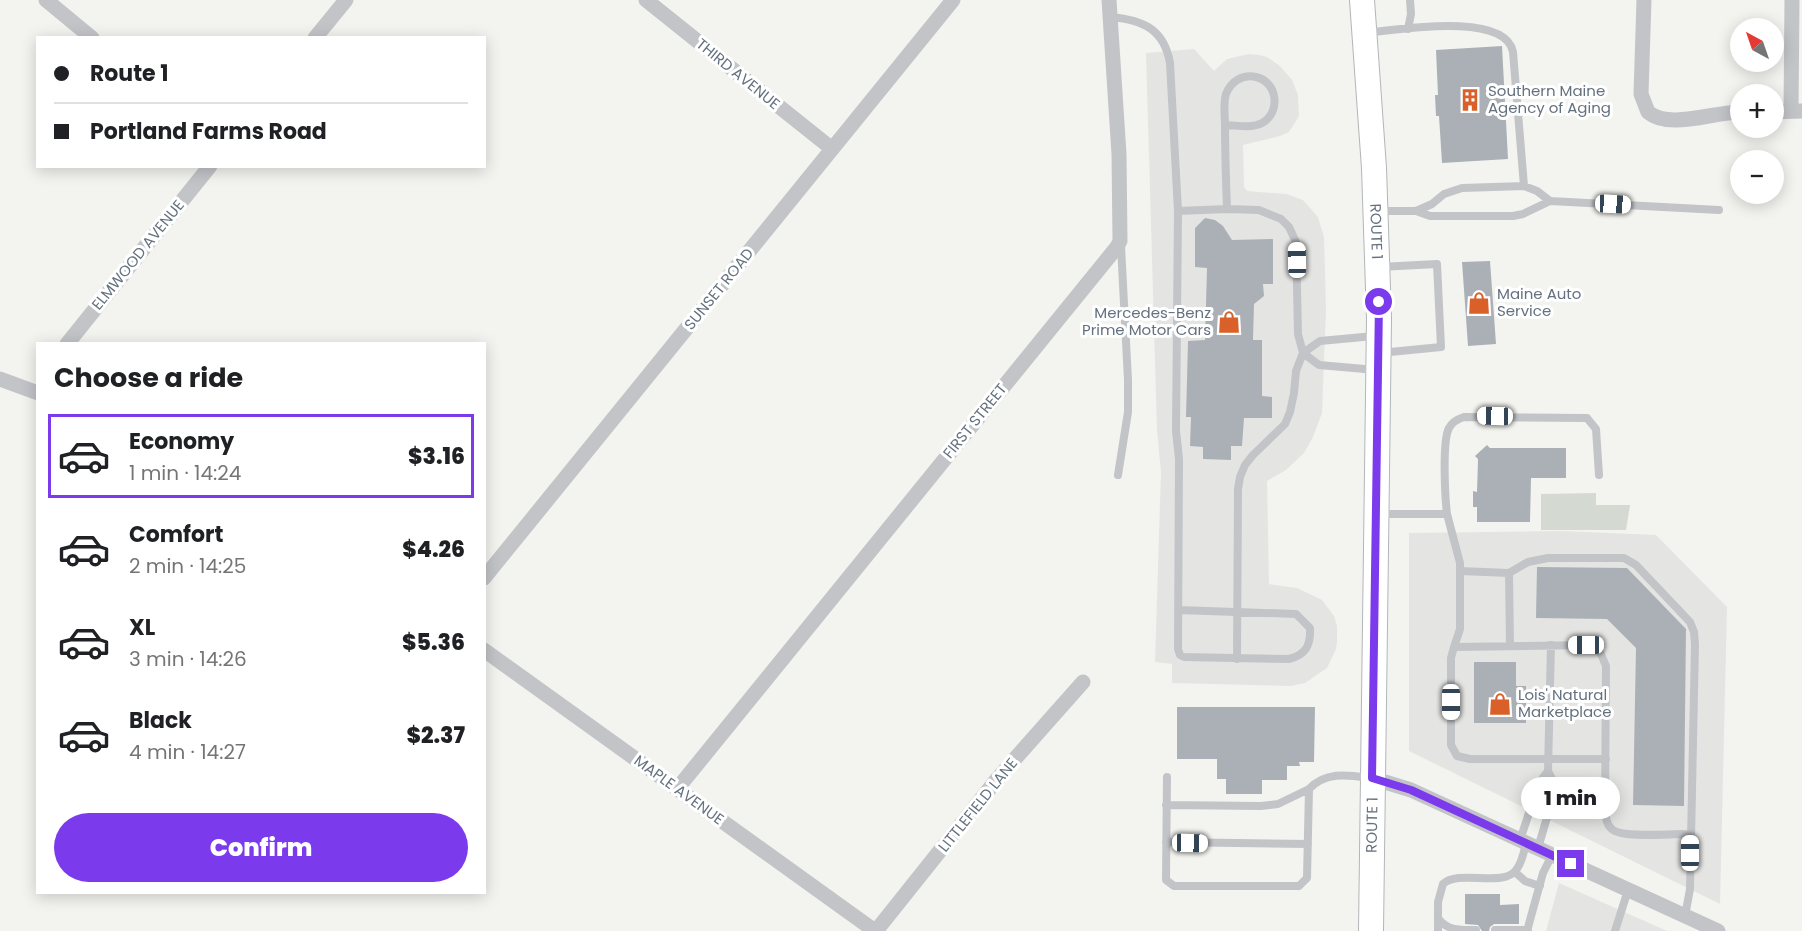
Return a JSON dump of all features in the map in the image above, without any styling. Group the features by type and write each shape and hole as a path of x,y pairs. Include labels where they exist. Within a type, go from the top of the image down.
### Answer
{"main road":[{"name":"ROUTE 1","path":"1363,0 1376,211 1379,353 1371,931"}],"street":[{"path":"46,0 90,36"},
{"path":"317,36 346,0"},
{"name":"THIRD AVENUE","path":"646,0 831,148"},
{"name":"SUNSET ROAD","path":"486,576 952,0"},
{"path":"1109,0 1119,154 1120,241"},
{"path":"1644,0 1641,94 1644,107 1657,118 1674,120 1730,113"},
{"path":"1792,0 1797,39 1796,111"},
{"name":"ELMWOOD AVENUE","path":"69,342 208,168"},
{"name":"FIRST STREET","path":"677,789 1114,253 1120,241"},
{"path":"0,379 36,390"},
{"name":"MAPLE AVENUE","path":"486,651 875,931"},
{"name":"LITTLEFIELD LANE","path":"875,931 999,778 1083,682"},
{"path":"1372,778 1411,790 1718,931"}],"lane":[{"path":"1408,29 1411,14 1410,0"},
{"path":"1111,17 1136,22 1157,33 1168,51 1178,211 1176,431 1179,459 1178,610 1178,649 1180,655 1184,657 1289,659 1306,651 1311,637 1310,628 1296,614 1178,610"},
{"path":"1365,33 1443,27 1486,29 1504,37 1512,46 1524,186"},
{"path":"1225,125 1254,126 1266,120 1272,113 1275,100 1273,91 1267,83 1255,77 1246,77 1231,86 1225,98 1225,125 1227,209"},
{"path":"1416,211 1432,204 1444,194 1462,188 1524,186 1537,191 1550,201"},
{"path":"1376,211 1416,211 1430,216 1513,216 1523,214 1550,201 1719,210"},
{"path":"1178,211 1246,209 1270,213 1281,219 1293,233 1296,242 1298,334 1303,353 1319,365 1379,353 1441,347 1437,264 1378,267"},
{"path":"1118,475 1128,412 1120,241"},
{"path":"1237,658 1238,489 1240,477 1252,455 1285,424 1294,393 1296,371 1303,353 1320,341 1379,353"},
{"path":"1599,475 1596,429 1587,418 1464,417 1450,426 1446,438 1445,498 1460,562 1460,629 1451,658 1450,745 1453,752 1457,756 1470,759 1606,759"},
{"path":"1376,514 1448,514"},
{"path":"1460,571 1509,573 1528,562 1548,558 1624,558 1636,565 1690,622 1695,644 1690,889 1685,916"},
{"path":"1509,573 1510,646"},
{"path":"1438,931 1439,893 1446,881 1501,877 1515,872 1534,846 1556,787 1548,771 1551,645"},
{"path":"1454,647 1586,645 1595,649 1605,660 1606,672 1605,812 1608,823 1612,829 1628,833 1690,835"},
{"path":"1496,930 1527,930 1543,873 1534,846 1539,783 1548,771"},
{"path":"1166,806 1278,804 1309,789 1315,782 1331,776 1372,778"},
{"path":"1167,777 1166,880 1174,886 1299,886 1307,878 1309,789"},
{"path":"1166,842 1308,844"},
{"path":"1515,872 1525,881 1540,886"},
{"path":"1615,931 1628,890"},
{"path":"1438,916 1444,927 1449,930 1476,930"},
{"path":"1438,916 1442,931"}],"shaded area":[{"path":"1194,49 1214,71 1227,59 1249,54 1259,55 1267,57 1280,66 1292,80 1298,95 1299,116 1289,132 1243,145 1244,187 1247,191 1287,194 1303,200 1318,217 1324,237 1326,310 1322,413 1304,453 1286,470 1267,481 1269,584 1297,588 1322,600 1334,616 1337,626 1337,642 1327,668 1305,683 1291,686 1172,683 1172,664 1155,662 1161,472 1157,430 1146,53"},
{"path":"1596,493 1596,505 1630,505 1626,530 1541,530 1541,494"},
{"path":"1562,531 1656,535 1727,607 1720,904 1409,751 1409,533"},
{"path":"1559,883 1667,931 1546,931"}],"building":[{"name":"Southern Maine Agency of Aging","path":"1502,46 1508,159 1442,163 1439,116 1436,116 1435,95 1438,95 1436,50"},
{"name":"Mercedes-Benz Prime Motor Cars","path":"1205,218 1215,220 1223,226 1232,240 1273,239 1273,284 1263,284 1264,296 1254,304 1253,340 1262,340 1262,396 1272,397 1272,418 1244,418 1242,446 1231,446 1231,460 1203,459 1203,447 1190,446 1191,417 1186,417 1188,341 1205,340 1207,268 1195,267 1195,228"},
{"name":"Maine Auto Service","path":"1490,261 1496,344 1468,346 1462,262"},
{"path":"1487,445 1490,448 1566,448 1566,478 1531,478 1530,522 1477,522 1477,507 1473,507 1473,491 1477,492 1478,459 1475,456"},
{"path":"1537,567 1627,568 1686,629 1684,806 1633,805 1636,648 1607,619 1536,618"},
{"name":"Lois' Natural Marketplace","path":"1474,662 1516,662 1516,686 1526,686 1526,723 1474,723"},
{"path":"1177,707 1315,707 1314,762 1299,762 1300,766 1287,766 1287,780 1262,780 1262,794 1226,794 1226,779 1217,779 1217,759 1177,759"},
{"path":"1465,894 1500,894 1500,905 1519,904 1519,924 1494,924 1489,931 1482,931 1478,925 1465,924"}],"place":[{"name":"Southern Maine Agency of Aging","path":"1470,100"},
{"name":"Maine Auto Service","path":"1479,303"},
{"name":"Mercedes-Benz Prime Motor Cars","path":"1229,322"},
{"name":"Lois' Natural Marketplace","path":"1500,704"}],"route":[{"path":"1379,302 1372,778 1411,790 1571,864"}]}
